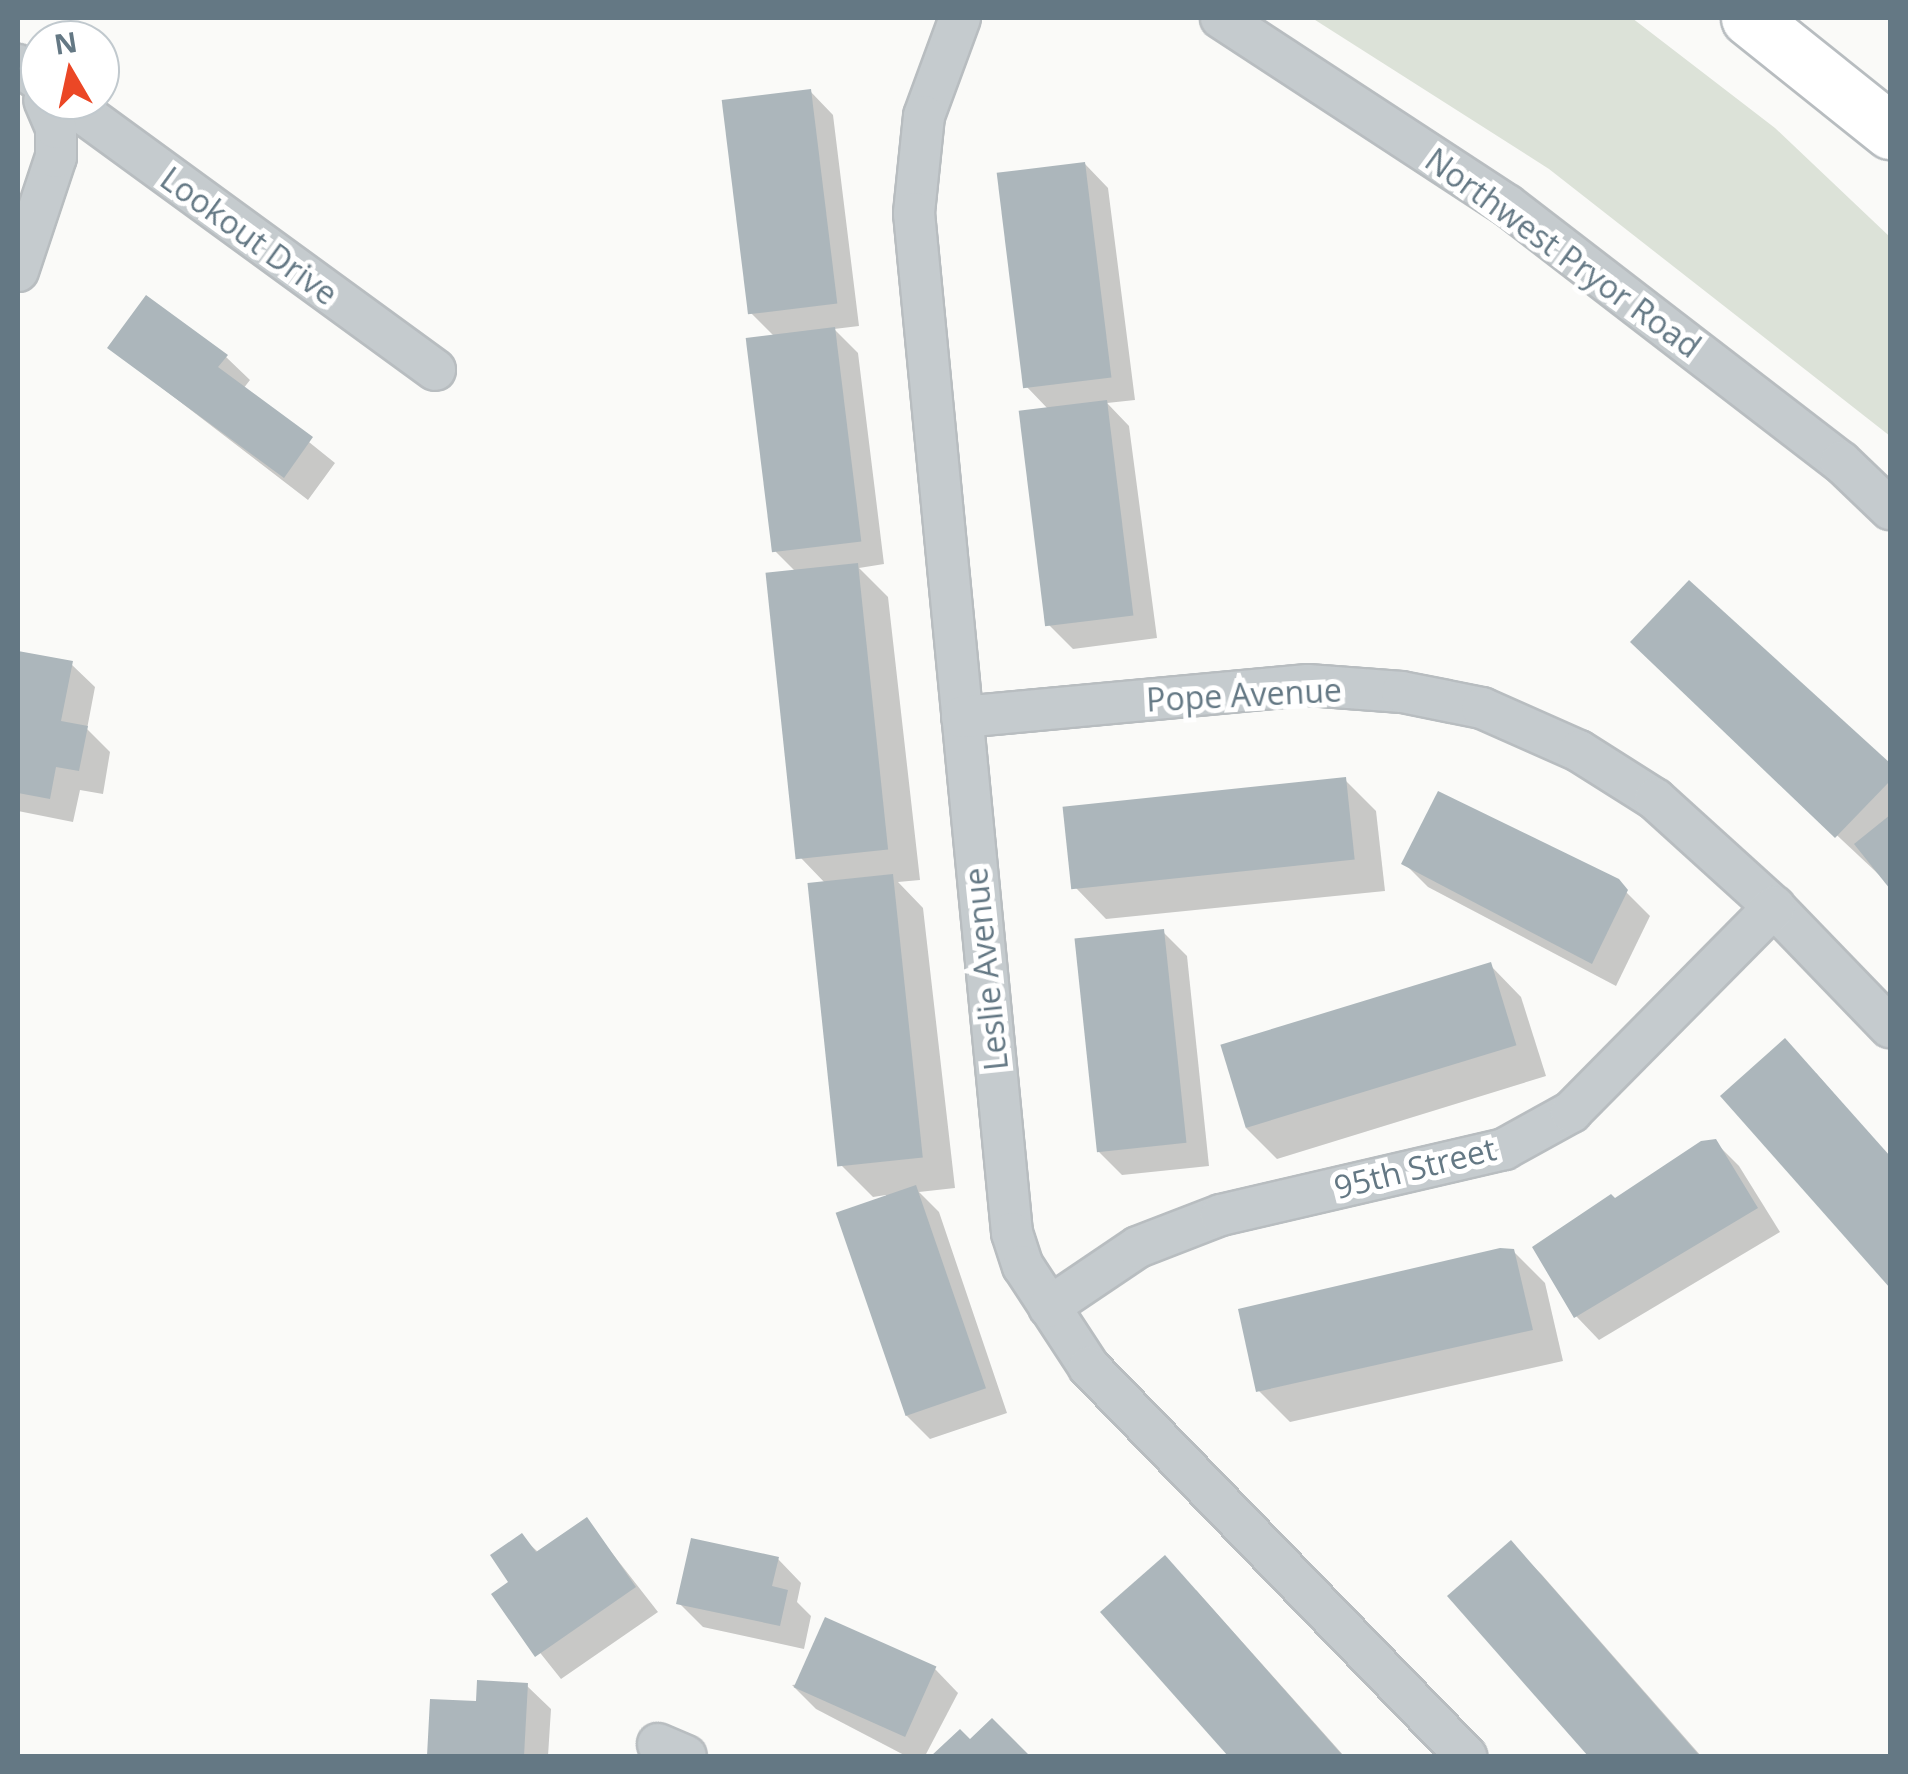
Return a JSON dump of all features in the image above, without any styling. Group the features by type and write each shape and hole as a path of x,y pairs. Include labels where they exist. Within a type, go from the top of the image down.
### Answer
{"highway":[{"path":"1749,18 1890,131"}],"street":[{"name":"Leslie Avenue","path":"960,18 924,116 914,213 1012,1233 1023,1266 1090,1367 1466,1756"},
{"name":"Northwest Pryor Road","path":"1221,18 1507,205 1841,462 1890,509"},
{"path":"18,271 56,157 52,120"},
{"name":"Lookout Drive","path":"92,120 434,370"},
{"name":"Pope Avenue","path":"962,716 1308,685 1402,692 1482,708 1580,751 1655,799 1774,906 1890,1026"},
{"name":"95th Street","path":"1049,1307 1138,1247 1221,1215 1504,1149 1571,1112 1774,906"}],"shaded area":[{"path":"1312,18 1632,18 1775,128 1890,237 1890,436 1549,169"}],"building":[{"path":"811,89 837,303 748,314 722,100"},
{"path":"1085,162 1111,377 1023,388 997,173"},
{"path":"146,295 228,355 218,367 313,437 284,478 107,348"},
{"path":"835,327 861,541 772,552 746,338"},
{"path":"1107,400 1133,615 1045,626 1019,411"},
{"path":"858,563 888,849 796,859 766,573"},
{"path":"1689,580 1890,763 1890,781 1835,838 1630,642"},
{"path":"18,651 73,661 61,721 88,726 79,771 56,767 50,799 18,793"},
{"path":"1346,777 1355,860 1071,889 1063,807"},
{"path":"1438,791 1619,879 1628,890 1592,964 1401,864"},
{"path":"1890,815 1890,889 1854,844"},
{"path":"893,874 923,1157 837,1166 807,883"},
{"path":"1164,929 1186,1143 1097,1152 1074,938"},
{"path":"1491,962 1516,1045 1246,1128 1220,1045"},
{"path":"1785,1038 1890,1156 1890,1288 1720,1096"},
{"path":"1716,1139 1758,1208 1574,1318 1532,1247 1701,1141"},
{"path":"916,1185 986,1388 906,1416 836,1213"},
{"path":"1500,1248 1514,1249 1533,1330 1256,1392 1238,1309"},
{"path":"587,1517 636,1587 535,1657 491,1594 508,1582 490,1555 522,1533 536,1552"},
{"path":"691,1538 779,1557 772,1586 788,1590 780,1626 676,1604"},
{"path":"1511,1540 1698,1754 1588,1756 1447,1596"},
{"path":"1165,1555 1343,1756 1228,1756 1100,1612"},
{"path":"825,1617 936,1667 905,1737 794,1687"},
{"path":"477,1680 528,1683 524,1756 427,1756 430,1699 476,1701"},
{"path":"992,1718 1030,1756 931,1756 960,1729 970,1739"}]}
